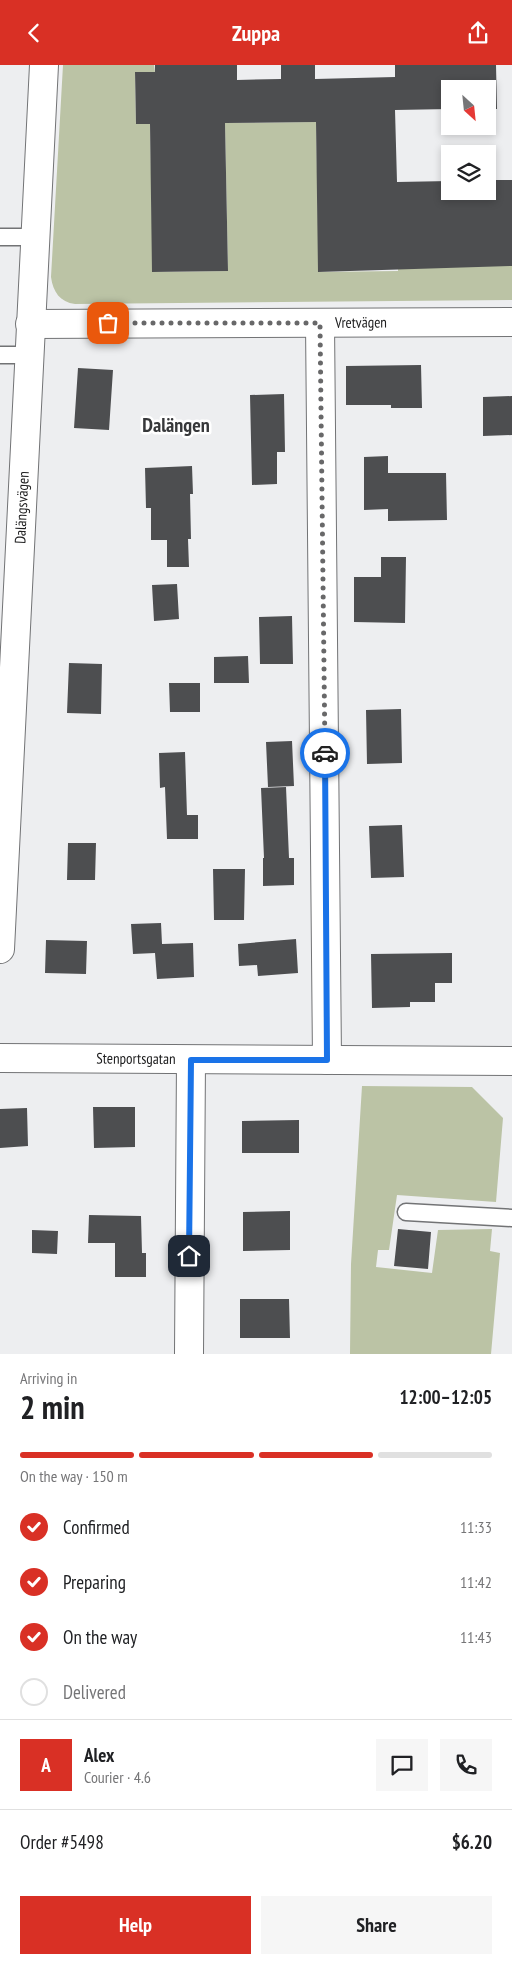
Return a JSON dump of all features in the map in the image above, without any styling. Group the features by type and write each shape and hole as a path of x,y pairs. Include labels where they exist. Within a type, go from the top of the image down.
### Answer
{"street":[{"name":"Dalängsvägen","path":"0,949 44,65"},
{"name":"Vretvägen","path":"30,323 512,321"},
{"path":"320,323 327,1060"},
{"name":"Stenportsgatan","path":"0,1058 512,1061"},
{"path":"188,1354 191,1060"}],"lane":[{"path":"0,237 36,237"},
{"path":"0,355 30,355"},
{"path":"406,1212 512,1218"}],"green space":[{"path":"63,65 154,65 155,72 135,73 136,124 150,124 153,272 228,271 225,123 316,122 319,272 398,271 398,240 512,266 512,300 75,304 61,299 53,287 51,277"},
{"path":"362,1086 472,1087 503,1118 496,1202 397,1195 389,1250 378,1250 376,1267 432,1273 438,1230 492,1229 490,1251 500,1253 491,1354 350,1354 351,1264"}],"building":[{"path":"155,65 237,65 237,80 281,79 281,65 315,65 315,79 395,77 395,65 496,65 497,109 496,80 441,80 441,109 395,110 397,182 441,181 441,200 496,200 496,180 512,180 512,266 318,272 316,122 225,123 228,271 152,272 150,124 136,124 135,72 155,72"},
{"path":"421,365 422,408 391,408 391,405 346,405 346,366"},
{"path":"78,368 113,370 109,430 74,428"},
{"path":"284,394 285,452 277,452 277,484 252,485 250,395"},
{"path":"512,396 512,435 483,436 483,397"},
{"path":"388,456 388,473 446,473 447,520 388,521 388,509 364,510 364,457"},
{"path":"192,466 193,494 190,494 191,539 188,539 189,567 167,567 167,540 151,540 151,508 146,508 145,468"},
{"path":"381,557 406,557 405,623 354,622 354,577 381,577"},
{"path":"177,584 179,619 154,621 152,585"},
{"path":"292,616 293,664 260,664 259,617"},
{"path":"248,656 249,683 214,683 214,657"},
{"path":"69,663 102,664 101,714 67,713"},
{"path":"169,683 200,683 200,712 170,712"},
{"path":"401,709 402,763 367,764 366,710"},
{"path":"292,741 294,786 268,787 266,742"},
{"path":"185,752 187,815 198,815 198,839 167,839 165,787 160,788 159,753"},
{"path":"286,787 289,858 294,858 294,885 263,886 264,858 261,788"},
{"path":"402,825 404,877 371,878 369,826"},
{"path":"68,843 96,843 95,880 67,880"},
{"path":"213,869 245,869 244,920 214,920"},
{"path":"161,923 162,944 193,943 194,977 157,979 155,953 133,954 131,924"},
{"path":"296,939 298,973 258,976 257,965 239,966 238,944"},
{"path":"46,940 87,941 86,974 45,973"},
{"path":"452,953 452,983 435,983 435,1002 410,1002 410,1007 372,1008 371,954"},
{"path":"93,1107 135,1107 135,1147 94,1148"},
{"path":"27,1108 28,1146 0,1148 0,1109"},
{"path":"299,1120 299,1153 242,1153 242,1121"},
{"path":"290,1211 290,1250 243,1251 243,1212"},
{"path":"89,1215 141,1216 142,1253 146,1253 146,1277 115,1277 115,1243 88,1243"},
{"path":"398,1229 431,1232 428,1269 394,1266"},
{"path":"32,1230 58,1231 57,1254 32,1253"},
{"path":"240,1299 289,1299 290,1338 240,1338"}],"way so far":[{"path":"108,323 320,323 325,753"}],"district":[{"name":"Dalängen","path":"176,425"}],"route":[{"path":"189,1256 191,1060 327,1060 325,753"}]}
